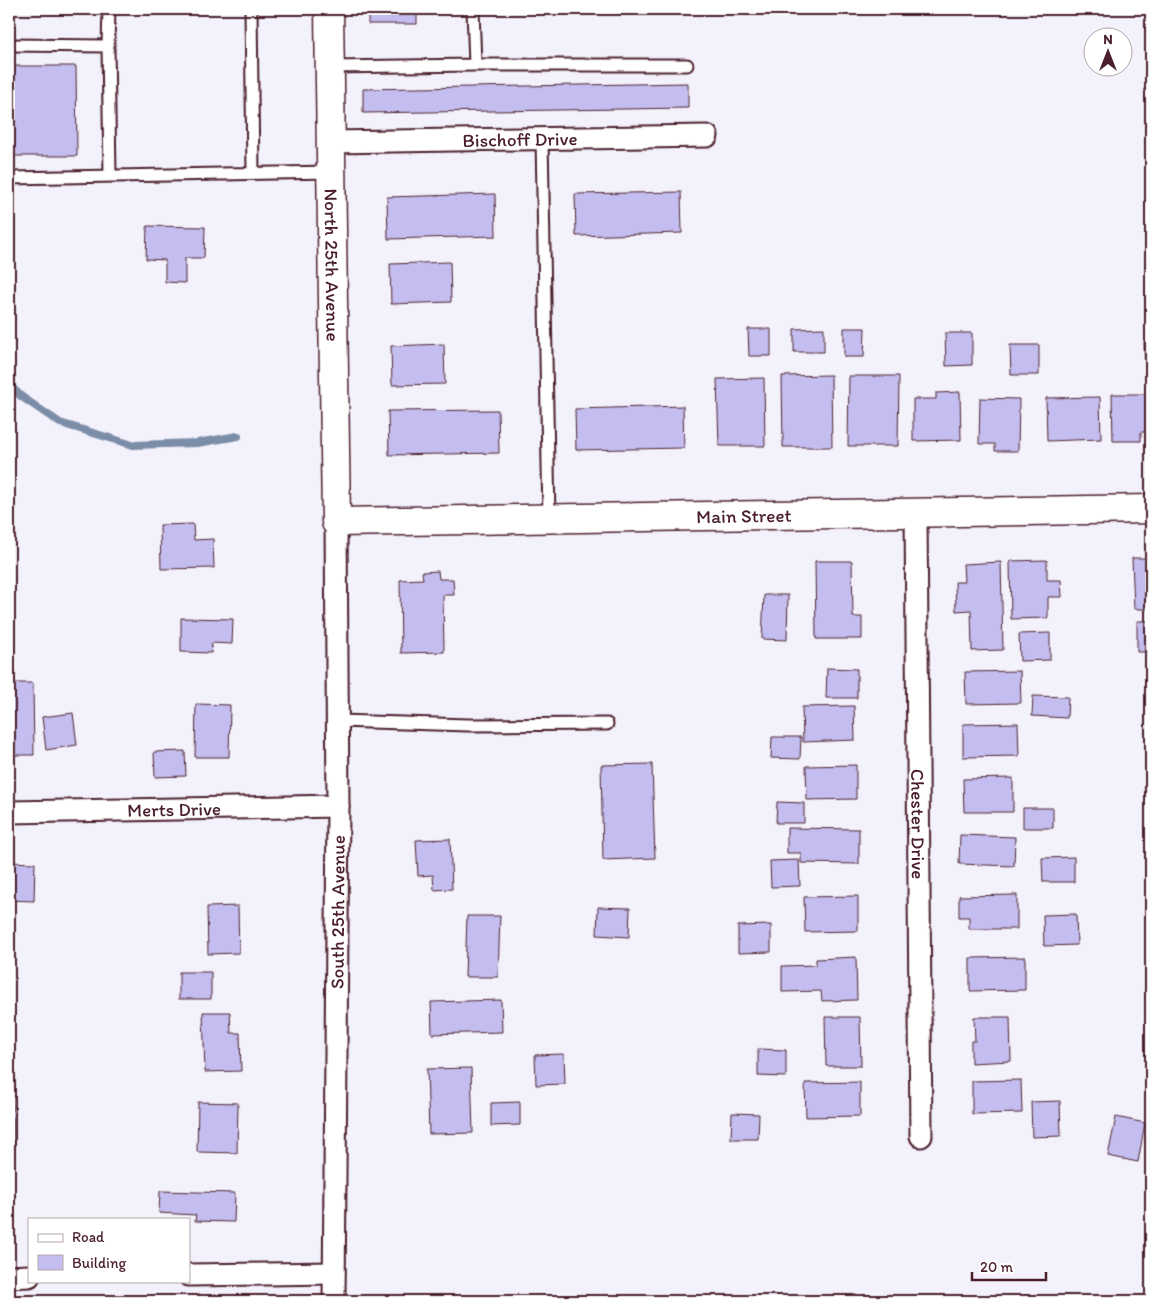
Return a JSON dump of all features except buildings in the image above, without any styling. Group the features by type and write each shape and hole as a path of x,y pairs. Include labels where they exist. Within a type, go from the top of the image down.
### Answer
{"street":[{"name":"North 25th Avenue","path":"329,9 336,522"},
{"name":"Bischoff Drive","path":"332,142 707,136"},
{"name":"Main Street","path":"336,522 1151,509"},
{"name":"Chester Drive","path":"916,513 921,1136"},
{"name":"South 25th Avenue","path":"334,1301 338,806 336,522"},
{"name":"Merts Drive","path":"9,812 338,806"},
{"path":"190,1275 334,1274"},
{"path":"9,1277 28,1276"}],"lane":[{"path":"109,9 110,176"},
{"path":"251,9 253,173"},
{"path":"473,9 474,65"},
{"path":"9,45 108,46"},
{"path":"330,67 687,65"},
{"path":"542,139 549,519"},
{"path":"9,178 332,172"},
{"path":"338,721 468,725 607,724"}],"waterway":[{"path":"9,385 22,397 60,423 133,445 197,443 238,436"}]}
